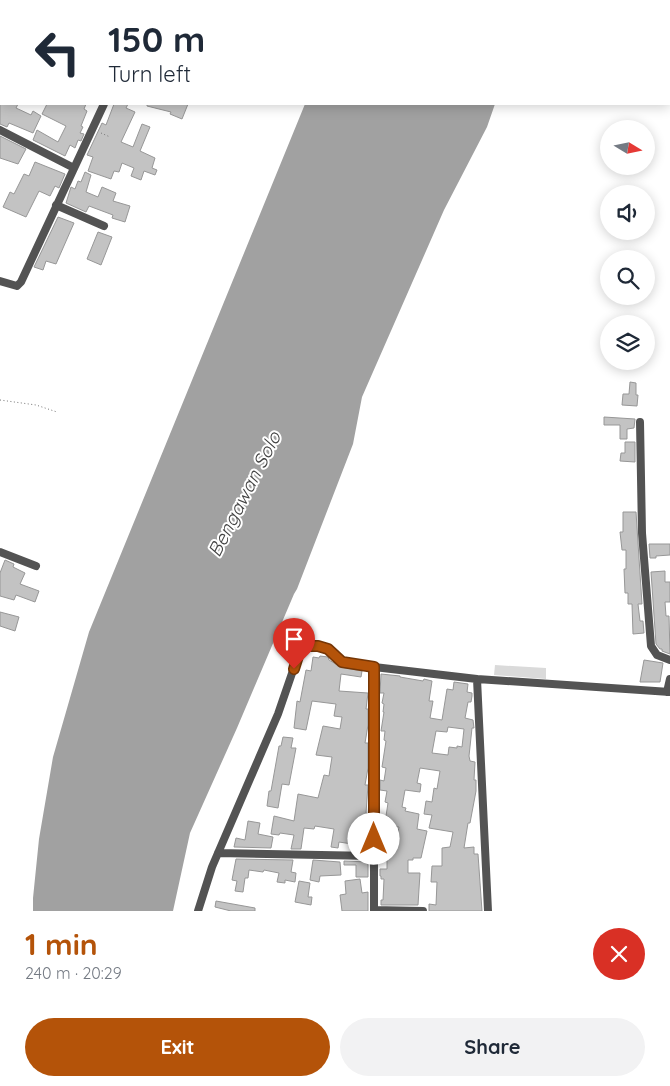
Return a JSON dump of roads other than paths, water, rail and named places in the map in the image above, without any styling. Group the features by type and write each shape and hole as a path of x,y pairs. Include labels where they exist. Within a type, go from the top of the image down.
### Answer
{"street":[{"path":"0,281 17,286 21,282 104,105"},
{"path":"0,130 74,168"},
{"path":"56,205 104,226"},
{"path":"640,422 642,533 651,646 656,655 670,660"},
{"path":"0,552 36,566"},
{"path":"198,911 212,867 278,714 299,653 305,648 318,646 328,649 342,662 477,679 669,692 670,679"},
{"path":"374,667 374,911 424,911"},
{"path":"477,679 488,911"},
{"path":"218,854 374,856"}],"water":[{"name":"Bengawan Solo","path":"305,105 495,105 487,127 444,210 362,397 353,444 297,589 190,833 173,911 33,911 39,839 53,757 89,632"}]}
